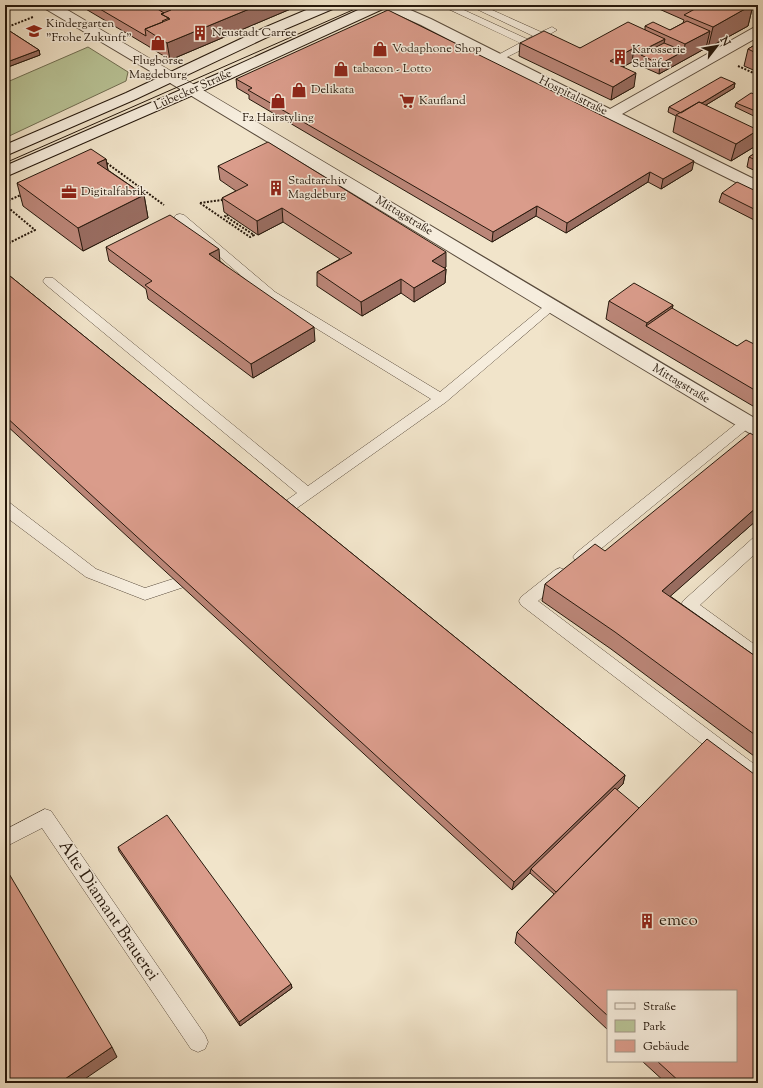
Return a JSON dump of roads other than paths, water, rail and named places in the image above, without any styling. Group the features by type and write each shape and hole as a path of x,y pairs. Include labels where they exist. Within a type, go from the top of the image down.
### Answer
{"street":[{"name":"Lübecker Straße","path":"5,151 131,96 271,30 330,5"},
{"name":"Lübecker Straße","path":"5,172 380,5"},
{"name":"Hospitalstraße","path":"388,5 426,22 610,115 758,186"},
{"name":"Mittagstraße","path":"52,7 172,76 752,426"},
{"path":"610,115 758,31"}],"lane":[{"path":"445,5 528,43"},
{"path":"472,5 540,36"},
{"path":"497,59 552,30"},
{"path":"180,217 271,295 441,399"},
{"path":"49,281 307,493"},
{"path":"285,509 441,399 552,306"},
{"path":"752,426 527,601 758,777"},
{"path":"5,507 91,573 145,594 179,583"},
{"path":"758,542 688,605 758,656"},
{"name":"Alte Diamant Brauerei","path":"5,839 44,817 198,1042"}],"tram line":[{"path":"5,163 364,5"}],"place":[{"name":"Kindergarten \"Frohe Zukunft\"","path":"34,31"},
{"name":"Neustadt Carree","path":"200,33"},
{"name":"Flugbörse Magdeburg","path":"158,43"},
{"name":"Vodaphone Shop","path":"380,49"},
{"name":"Karosserie Schäfer","path":"620,57"},
{"name":"tabacon - Lotto","path":"341,69"},
{"name":"Delikata","path":"299,90"},
{"name":"F2 Hairstyling","path":"278,101"},
{"name":"Kaufland","path":"407,101"},
{"name":"Stadtarchiv Magdeburg","path":"276,188"},
{"name":"Digitalfabrik","path":"69,192"},
{"name":"emco","path":"647,921"}]}
